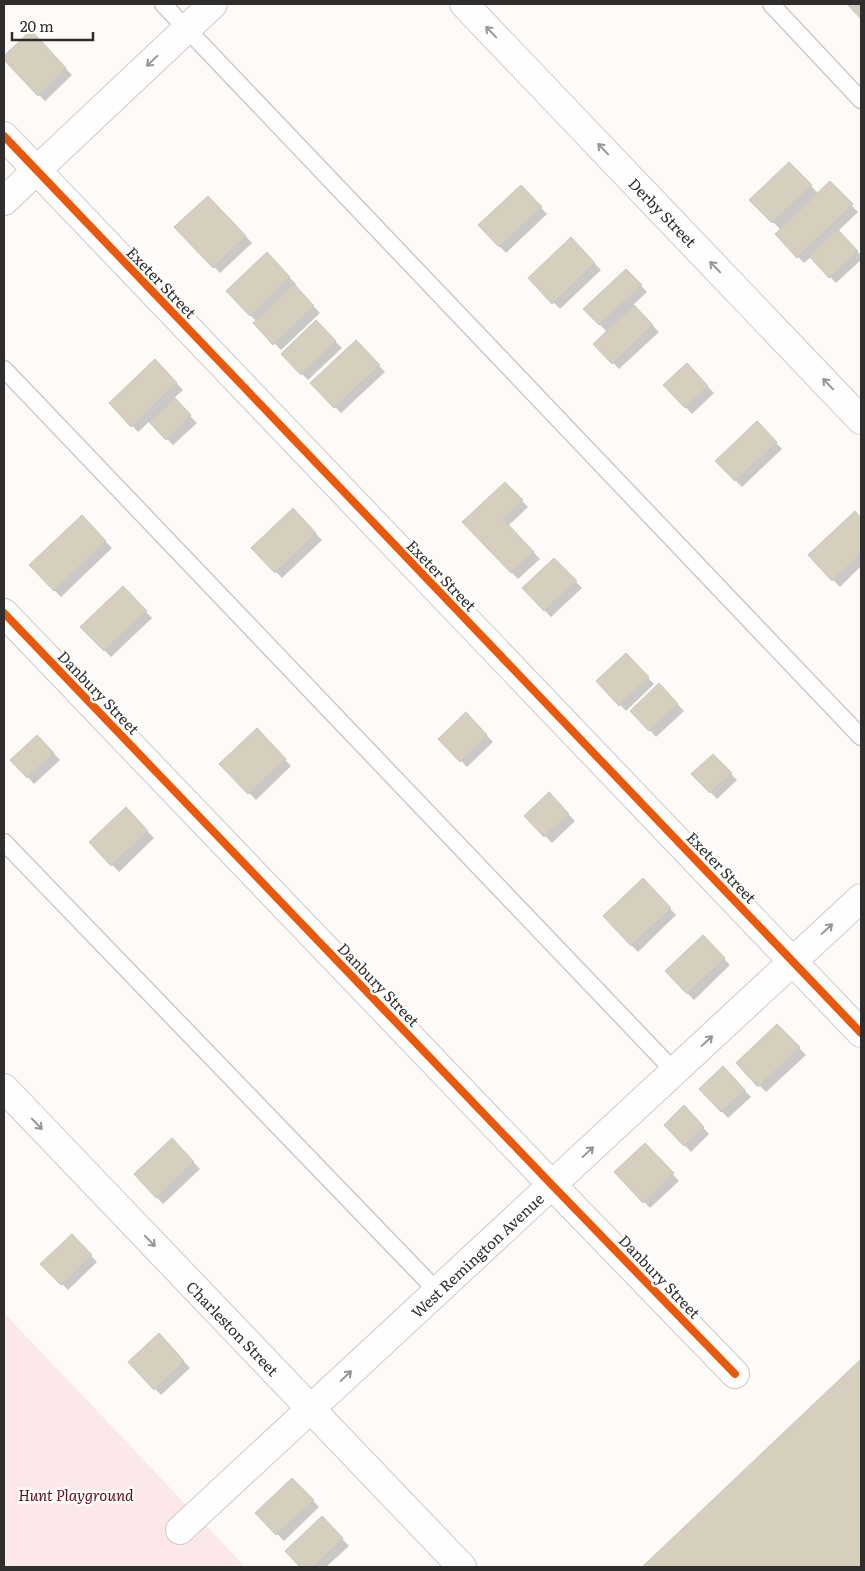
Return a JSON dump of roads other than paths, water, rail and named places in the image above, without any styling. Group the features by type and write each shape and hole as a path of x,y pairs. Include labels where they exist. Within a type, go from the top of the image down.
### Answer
{"street":[{"path":"4,200 213,4"},
{"name":"Derby Street","path":"464,4 861,420"},
{"name":"Exeter Street","path":"4,136 861,1033"},
{"name":"Danbury Street","path":"4,613 735,1374"},
{"name":"West Remington Avenue","path":"180,1530 861,898"},
{"name":"Charleston Street","path":"4,1088 462,1567"}],"lane":[{"path":"163,4 861,737"},
{"path":"770,4 861,100"},
{"path":"4,369 674,1071"},
{"path":"4,842 437,1291"}],"park label":[{"name":"Hunt Playground","path":"76,1494"}]}
